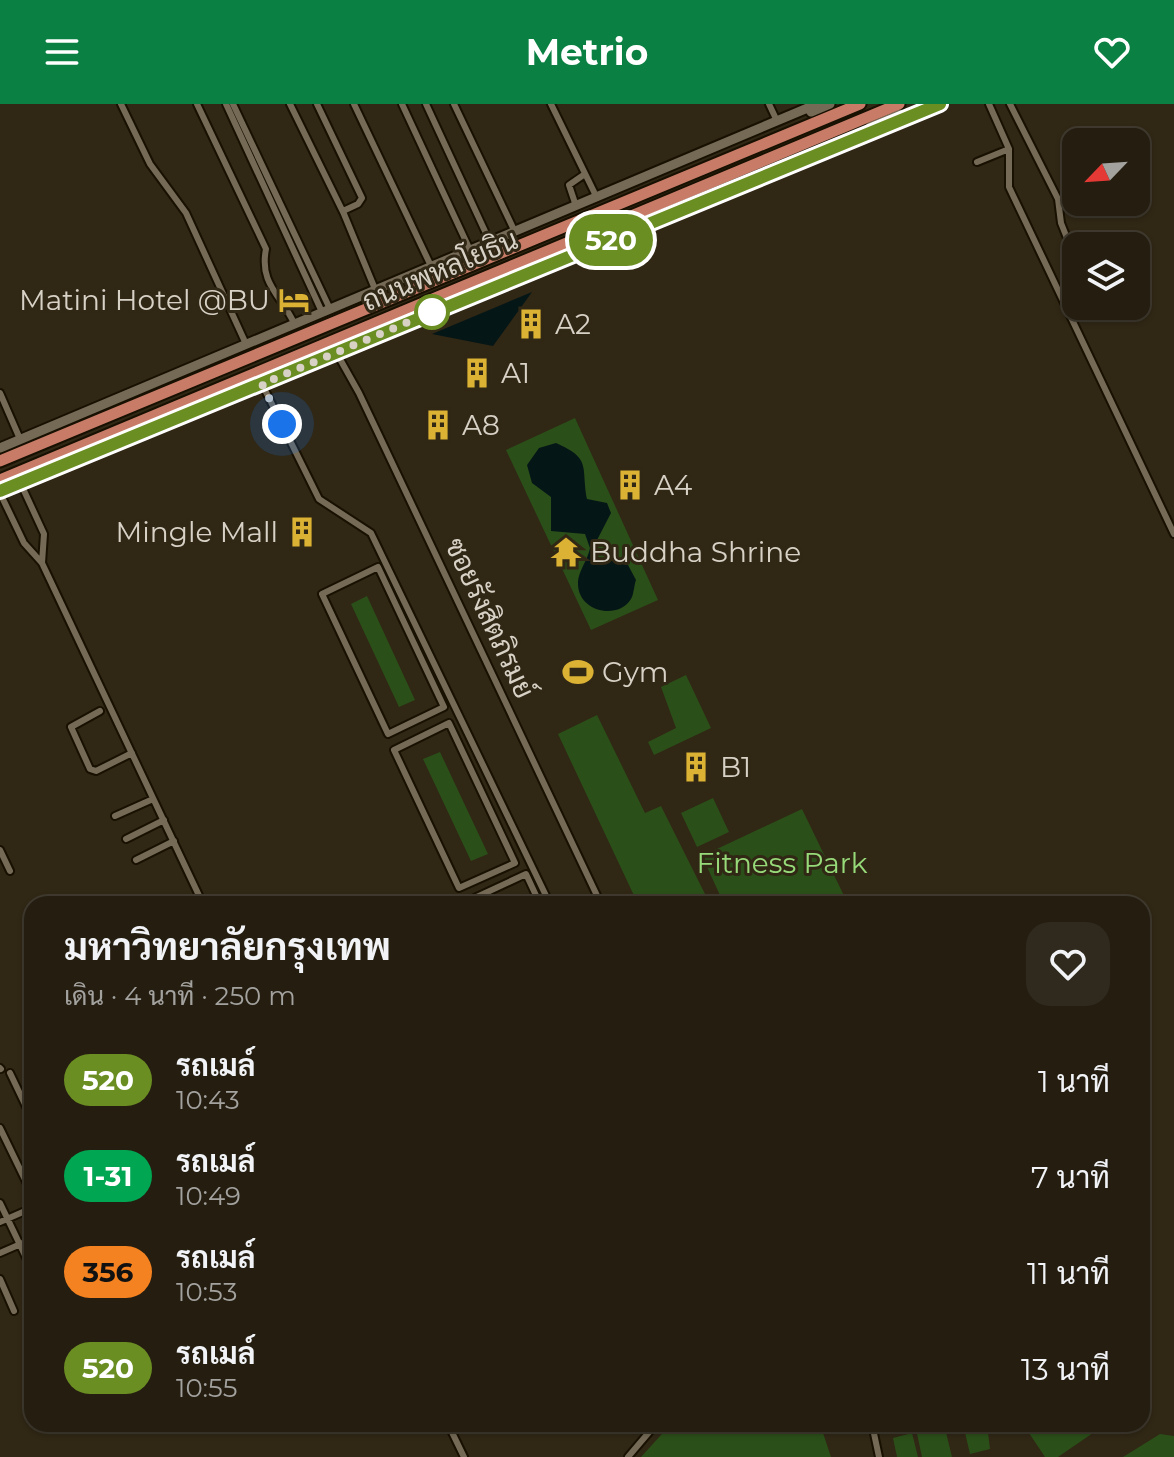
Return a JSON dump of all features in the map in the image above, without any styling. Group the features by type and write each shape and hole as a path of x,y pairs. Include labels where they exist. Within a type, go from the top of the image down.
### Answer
{"highway":[{"name":"ถนนพหลโยธิน","path":"0,461 860,104"},
{"name":"ถนนพหลโยธิน","path":"0,480 899,104"},
{"path":"531,272 554,248"}],"main road":[{"path":"696,156 830,104"},
{"path":"710,200 926,104"},
{"name":"ถนนพหลโยธิน","path":"0,492 940,104"},
{"name":"ถนนพหลโยธิน","path":"0,448 814,105"}],"street":[{"path":"121,104 150,164 186,213 246,344"},
{"path":"197,104 266,249 262,267 278,302 286,307 294,323"},
{"path":"226,104 326,310"},
{"path":"233,104 326,310"},
{"path":"290,104 343,211 375,289"},
{"path":"317,104 362,198 358,204 343,211"},
{"path":"354,104 431,266"},
{"path":"402,104 470,250"},
{"path":"426,104 490,242"},
{"path":"454,104 515,232"},
{"path":"551,104 597,198"},
{"path":"769,104 777,121"},
{"path":"989,104 1009,149 1009,187 1174,534"},
{"path":"1010,104 1058,199 1065,232"},
{"path":"977,162 1009,149"},
{"path":"567,175 576,206"},
{"path":"569,185 579,178 578,191 571,195"},
{"name":"ซอยรังสิตภิรมย์","path":"336,352 364,404 597,896"},
{"path":"262,384 319,499 371,533 546,896"},
{"path":"0,393 20,439"},
{"path":"20,482 44,534 42,563"},
{"path":"0,492 24,543 42,563 199,896"},
{"path":"378,567 411,638 444,707 388,734 322,594 378,567"},
{"path":"411,638 420,633"},
{"path":"100,711 71,727 90,769 96,771 132,753"},
{"path":"449,723 482,791 515,863 459,888 394,750 449,723"},
{"path":"482,791 493,786"},
{"path":"115,816 153,799"},
{"path":"126,839 164,820"},
{"path":"136,860 174,841"},
{"path":"0,850 10,871"},
{"path":"479,896 526,874 536,896"},
{"path":"10,1073 24,1102"},
{"path":"0,1128 24,1178"},
{"path":"0,1203 4,1220 24,1253"},
{"path":"4,1220 24,1211"},
{"path":"0,1253 24,1242"},
{"path":"0,1279 14,1311"},
{"path":"452,1432 464,1457"},
{"path":"628,1457 649,1432"},
{"path":"874,1432 879,1457"}],"green space":[{"path":"575,418 658,600 591,630 506,450"},
{"path":"367,596 415,700 399,707 351,604"},
{"path":"686,675 711,728 654,755 648,742 676,728 661,687"},
{"path":"597,715 645,813 661,806 706,896 634,896 558,734"},
{"path":"440,752 488,854 471,861 423,759"},
{"path":"713,798 729,832 697,847 681,813"},
{"name":"Fitness Park","path":"802,809 844,896 720,896 702,856"},
{"path":"664,1432 823,1432 831,1457 641,1457"},
{"path":"917,1432 946,1432 952,1457 922,1457"},
{"path":"965,1432 988,1432 990,1449 970,1454"},
{"path":"1028,1432 1094,1432 1058,1457 1045,1457"},
{"path":"912,1433 918,1457 897,1457 893,1438"},
{"path":"1160,1434 1174,1436 1174,1457 1123,1457"}],"shaded area":[{"path":"532,292 493,346 432,334"},
{"path":"556,443 580,459 587,499 607,503 611,513 596,542 598,557 628,565 636,580 631,599 617,610 599,610 584,601 578,584 590,548 585,534 551,531 551,497 532,483 527,465 539,448"}],"bus line":[{"name":"520","path":"0,491 940,104"}],"place":[{"name":"Matini Hotel @BU","path":"294,300"},
{"name":"A2","path":"531,324"},
{"name":"A1","path":"477,373"},
{"name":"A8","path":"438,425"},
{"name":"A4","path":"630,485"},
{"name":"Mingle Mall","path":"302,532"},
{"name":"Buddha Shrine","path":"566,552"},
{"name":"Gym","path":"578,672"},
{"name":"B1","path":"696,767"}],"route":[{"path":"282,424 262,384 432,312"}]}
